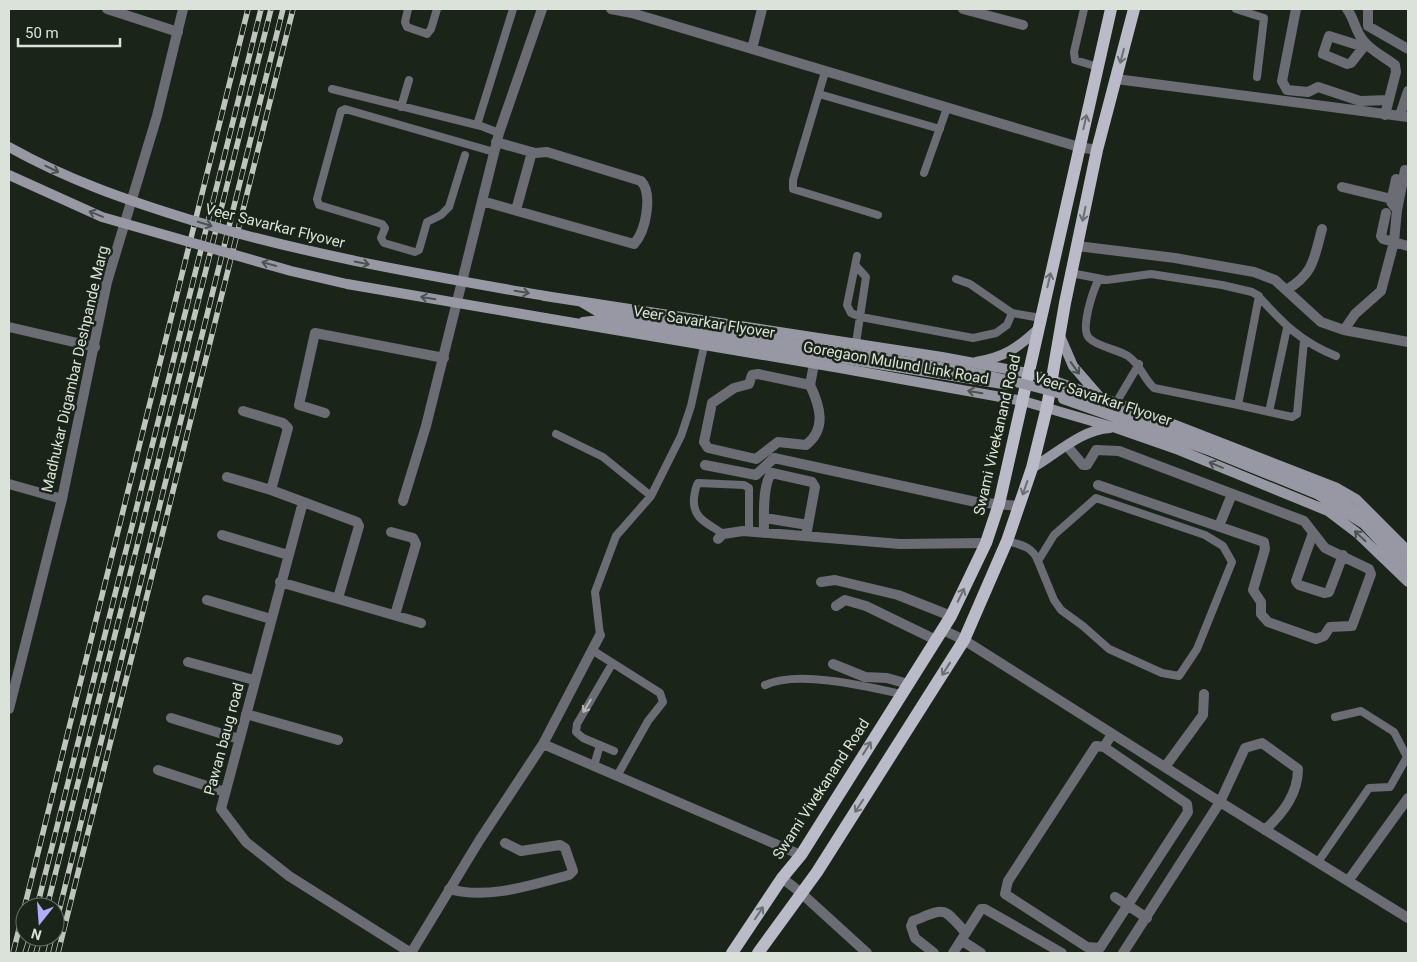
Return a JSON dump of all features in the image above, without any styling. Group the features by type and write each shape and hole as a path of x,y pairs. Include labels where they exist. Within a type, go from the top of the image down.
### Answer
{"main road":[{"name":"Swami Vivekanand Road","path":"732,953 782,878 801,855 951,616 986,543 1000,504 1111,9"},
{"path":"758,953 800,892 817,872 964,640 1007,541 1032,468 1047,408 1071,273 1097,150 1134,9"},
{"name":"Veer Savarkar Flyover","path":"9,147 80,183 252,238 354,262 545,296"},
{"name":"Goregaon Mulund Link Road","path":"9,175 102,217 291,271 347,284 1023,401 1116,428 1179,450 1328,511 1358,533 1408,582"},
{"name":"Goregaon Mulund Link Road","path":"545,296 942,357 1052,380 1337,488 1356,499 1408,551"},
{"name":"Veer Savarkar Flyover","path":"581,302 600,313 1018,380 1078,397 1186,435 1323,490 1358,512 1408,560"},
{"name":"Veer Savarkar Flyover","path":"579,323 600,320 1002,384 1064,400 1202,448 1317,494 1364,524 1408,571"},
{"path":"942,357 976,362 1002,356 1020,347 1040,323"},
{"path":"1059,335 1073,366 1099,397"},
{"path":"1032,468 1099,429 1116,428"}],"street":[{"path":"107,9 178,32"},
{"name":"Madhukar Digambar Deshpande Marg","path":"9,709 62,499 107,282 157,116 184,9"},
{"path":"403,501 444,358 496,142 542,9"},
{"path":"611,9 632,11 825,72 1079,147 1097,150"},
{"path":"752,49 762,9"},
{"path":"963,9 1023,25"},
{"path":"1296,9 1282,81 1287,90 1308,92 1318,87 1360,101 1389,100"},
{"path":"1347,9 1355,19 1358,33 1365,45 1395,65 1396,72 1385,116"},
{"path":"1368,9 1368,26 1408,49"},
{"path":"1116,79 1385,116 1404,116 1408,91"},
{"path":"482,201 634,244 639,238 648,204 647,188 641,181 547,152 532,152 496,142"},
{"path":"516,210 532,152"},
{"path":"1344,330 1355,314 1381,291 1394,242 1406,170"},
{"path":"1396,179 1399,203"},
{"path":"1342,186 1399,203"},
{"path":"1386,213 1381,236 1408,246"},
{"path":"1286,290 1304,278 1310,270 1322,229"},
{"path":"1077,246 1176,258 1254,272 1275,280 1321,322 1344,330 1408,342"},
{"path":"9,327 95,347"},
{"path":"324,413 299,406 316,333 444,358"},
{"path":"810,385 758,374 752,376 749,384 734,388 712,403 704,442 708,448 756,459 778,442 806,446 814,439 821,411 810,385 814,364"},
{"path":"243,411 283,423 288,428 271,490"},
{"path":"1067,446 1083,465 1087,465 1096,450 1119,451 1304,521 1325,548 1369,569 1371,574 1352,626 1330,627 1324,636 1316,639 1268,622 1261,614 1261,602 1252,590 1265,549 1264,542 1098,485"},
{"path":"705,465 756,475 774,458 976,502 1019,506"},
{"path":"764,534 768,477 772,473 812,482 815,487 806,536"},
{"path":"227,478 271,490 357,522 358,526 338,598"},
{"path":"9,484 62,499"},
{"path":"1219,526 1232,494"},
{"name":"Pawan baug road","path":"303,502 280,582 221,810 246,842 289,876 411,953"},
{"path":"765,518 808,525"},
{"path":"391,532 412,538 416,544 395,615"},
{"path":"721,537 749,532 900,544 986,543"},
{"path":"1313,533 1296,581 1299,585 1324,593 1329,592 1343,555"},
{"path":"222,535 288,555"},
{"path":"821,582 835,580 898,595 951,616"},
{"path":"280,582 422,622"},
{"path":"207,600 271,619"},
{"path":"836,606 845,600 866,606 939,635 964,640 1408,918"},
{"path":"411,953 449,889 543,744 600,635"},
{"path":"188,662 254,680"},
{"path":"834,664 865,677 879,677 904,689"},
{"path":"1165,767 1203,715 1204,694"},
{"path":"246,714 338,740"},
{"path":"171,718 239,738"},
{"path":"1104,752 1112,734"},
{"path":"1123,953 1220,802 1245,748 1262,743 1298,769 1298,784 1286,807 1281,815 1265,830"},
{"path":"543,744 801,855"},
{"path":"1096,746 1104,752 1186,804 1188,812 1100,948 1087,947 1005,894 1008,882 1096,746"},
{"path":"158,770 225,792"},
{"path":"1348,881 1408,798"},
{"path":"449,889 473,893 514,890 569,875 573,871 565,848 560,845 521,851 505,843"},
{"path":"782,878 867,953"},
{"path":"1115,897 1147,918"},
{"path":"953,953 981,909 986,909 1062,953"},
{"path":"934,953 915,938 911,926 913,921 940,910 948,912 964,936 981,953"}],"lane":[{"path":"408,9 405,22 407,27 427,34 437,9"},
{"path":"477,126 513,9"},
{"path":"1084,9 1074,52 1075,60 1098,67"},
{"path":"1236,9 1264,18 1257,77"},
{"path":"825,72 794,180 793,190 878,215"},
{"path":"401,107 409,80"},
{"path":"332,89 477,126 496,142"},
{"path":"819,94 940,129"},
{"path":"924,173 947,108"},
{"path":"465,155 448,207 441,215 427,222 419,250 415,252 384,243 381,238 385,228 382,224 319,205 317,200 341,111 345,109 496,142"},
{"path":"857,256 847,305 851,313 861,317 973,338 996,333 1007,325 1012,313"},
{"path":"856,266 866,276 856,343"},
{"path":"1071,273 1099,279 1151,274 1222,285 1252,292 1287,328 1304,341 1336,356"},
{"path":"956,279 970,284 1012,313 1040,323"},
{"path":"1099,279 1090,300 1086,333 1090,339 1127,355 1139,364 1147,381 1154,388 1292,417 1297,414 1304,341"},
{"path":"1238,405 1258,297"},
{"path":"1269,412 1287,328"},
{"path":"600,635 595,592 616,536 651,496 682,436 704,346"},
{"path":"1116,403 1139,364"},
{"path":"556,434 604,457 651,496"},
{"path":"721,537 693,510 695,487 698,483 744,485 749,488 749,532"},
{"path":"1007,541 1028,547 1038,561 1054,600 1061,610 1109,649 1162,673 1179,676 1198,649 1232,562 1222,546 1205,535 1096,498 1054,535 1038,561"},
{"path":"592,650 660,693 663,702 648,721 618,776"},
{"path":"612,664 577,724 576,732 583,738 614,751"},
{"path":"765,685 775,680 795,678 904,689"},
{"path":"1318,862 1368,788 1390,787 1408,757 1394,732 1361,711 1335,717"},
{"path":"594,766 600,745"}],"railway":[{"path":"13,953 248,9"},
{"path":"39,897 261,9"},
{"path":"49,897 271,9"},
{"path":"62,897 283,9"},
{"path":"58,953 293,9"},
{"path":"25,953 27,947"},
{"path":"36,953 38,947"},
{"path":"48,953 50,947"}]}
